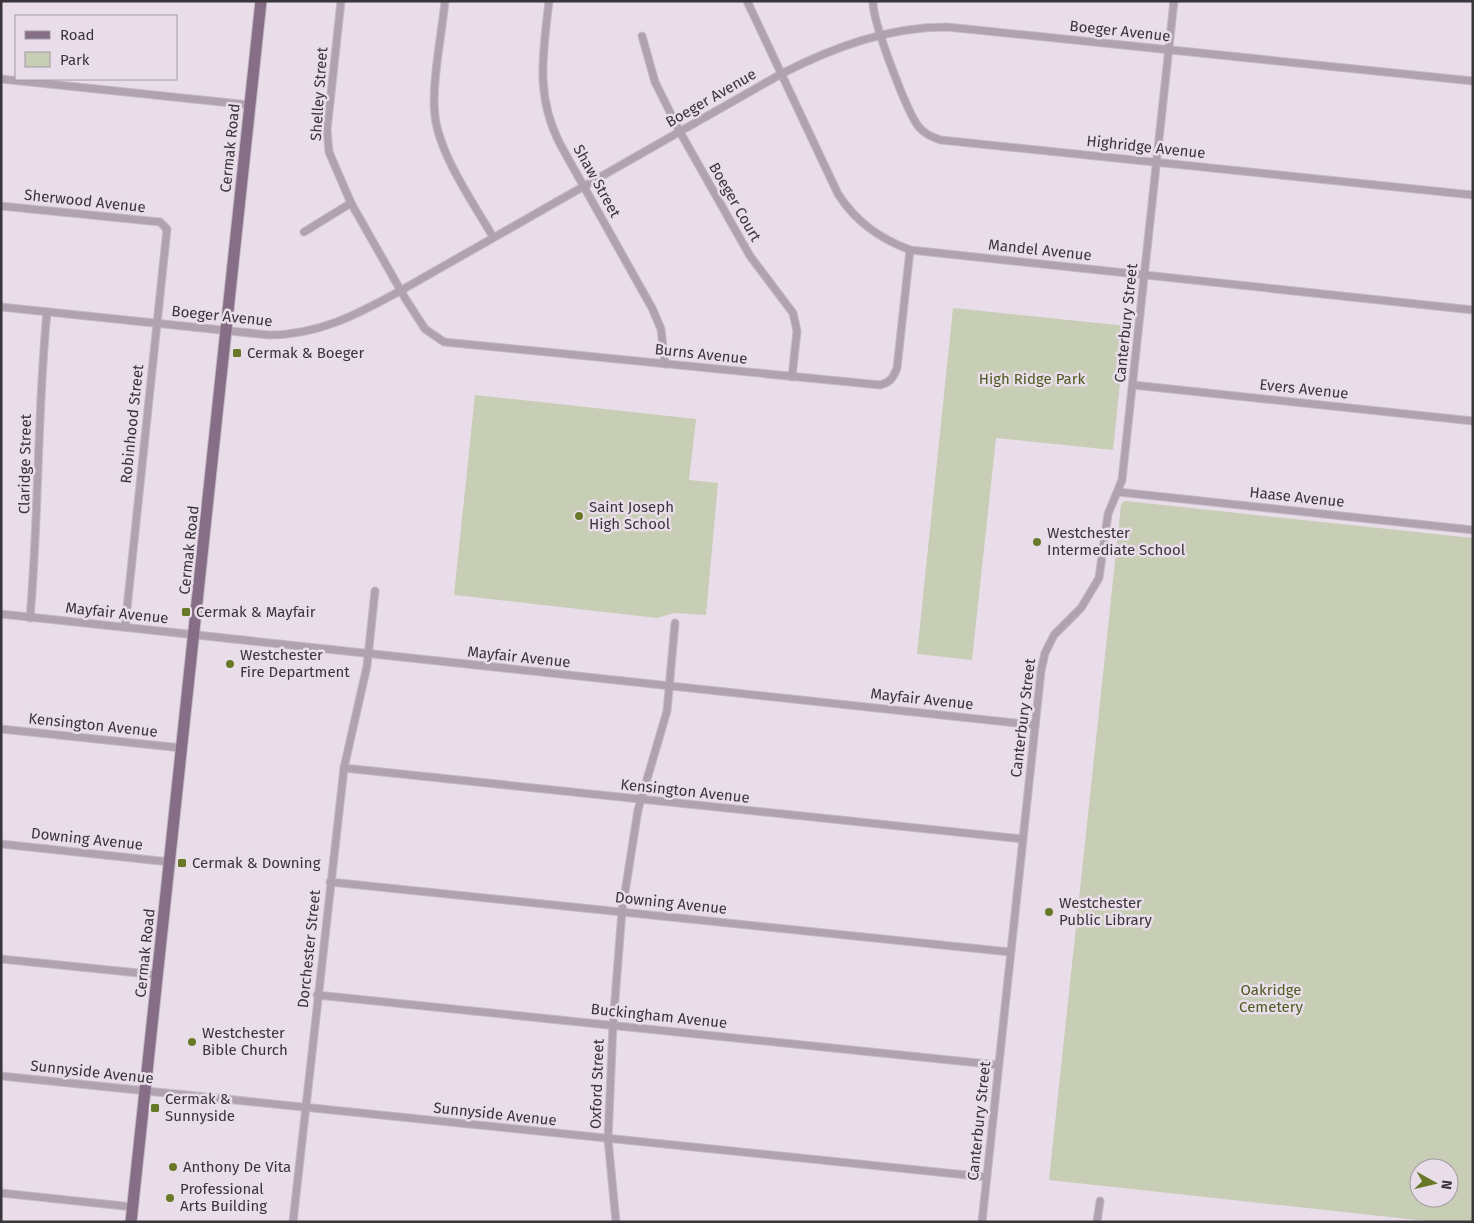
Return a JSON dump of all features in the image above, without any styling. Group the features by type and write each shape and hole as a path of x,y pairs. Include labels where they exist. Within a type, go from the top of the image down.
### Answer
{"main road":[{"name":"Cermak Road","path":"131,1222 261,1"}],"street":[{"name":"Shelley Street","path":"341,1 328,140 336,171 351,203 400,291"},
{"path":"445,1 434,101 436,124 446,153 493,237"},
{"name":"Shaw Street","path":"549,1 542,75 544,104 553,131 652,308 661,329 665,364"},
{"name":"Mandel Avenue","path":"747,1 835,188 846,207 874,233 910,250 1473,310"},
{"name":"Highridge Avenue","path":"873,1 874,15 880,35 918,126 931,136 941,140 1473,195"},
{"name":"Canterbury Street","path":"982,1222 1022,839 1045,653 1059,628 1081,608 1094,588 1101,569 1108,514 1122,480 1174,1"},
{"name":"Boeger Avenue","path":"1,307 226,332 284,336 316,330 347,320 400,291 781,74 825,52 880,35 908,29 947,27 1473,81"},
{"name":"Boeger Court","path":"642,36 655,82 680,132 750,256 793,313 798,331 792,377"},
{"path":"1,79 250,105"},
{"path":"304,232 351,203"},
{"name":"Sherwood Avenue","path":"1,206 154,221 164,225"},
{"name":"Robinhood Street","path":"125,626 166,235 164,225"},
{"name":"Burns Avenue","path":"400,291 420,324 431,335 444,342 880,384 894,378 897,368 910,250"},
{"name":"Claridge Street","path":"30,618 37,533 40,379 47,312"},
{"name":"Evers Avenue","path":"1133,385 1473,421"},
{"name":"Haase Avenue","path":"1118,492 1473,530"},
{"name":"Dorchester Street","path":"293,1222 344,768 368,655 375,591"},
{"name":"Mayfair Avenue","path":"1,614 125,626 368,655 1035,725"},
{"name":"Oxford Street","path":"616,1222 608,1139 613,1025 622,911 640,800 667,711 675,622"},
{"name":"Kensington Avenue","path":"1,729 182,748"},
{"name":"Kensington Avenue","path":"344,768 1022,839"},
{"name":"Downing Avenue","path":"1,844 170,862"},
{"name":"Downing Avenue","path":"330,882 1010,952"},
{"path":"1,960 158,975"},
{"name":"Buckingham Avenue","path":"317,996 998,1064"},
{"name":"Sunnyside Avenue","path":"1,1076 305,1109 986,1177"},
{"path":"1,1193 133,1207"},
{"path":"1097,1222 1100,1201"}],"green space":[{"name":"High Ridge Park","path":"953,308 1126,326 1113,450 996,438 972,660 917,654"},
{"path":"475,395 696,419 689,480 718,483 706,615 674,613 657,618 454,595"},
{"name":"Oakridge Cemetery","path":"1125,501 1473,538 1473,1222 1436,1222 1049,1180 1121,505"}],"place":[{"name":"Cermak & Boeger","path":"237,353"},
{"name":"Saint Joseph High School","path":"579,516"},
{"name":"Westchester Intermediate School","path":"1037,542"},
{"name":"Cermak & Mayfair","path":"186,612"},
{"name":"Westchester Fire Department","path":"230,664"},
{"name":"Cermak & Downing","path":"182,863"},
{"name":"Westchester Public Library","path":"1049,912"},
{"name":"Westchester Bible Church","path":"192,1042"},
{"name":"Cermak & Sunnyside","path":"155,1108"},
{"name":"Anthony De Vita","path":"173,1167"},
{"name":"Professional Arts Building","path":"170,1198"}]}
